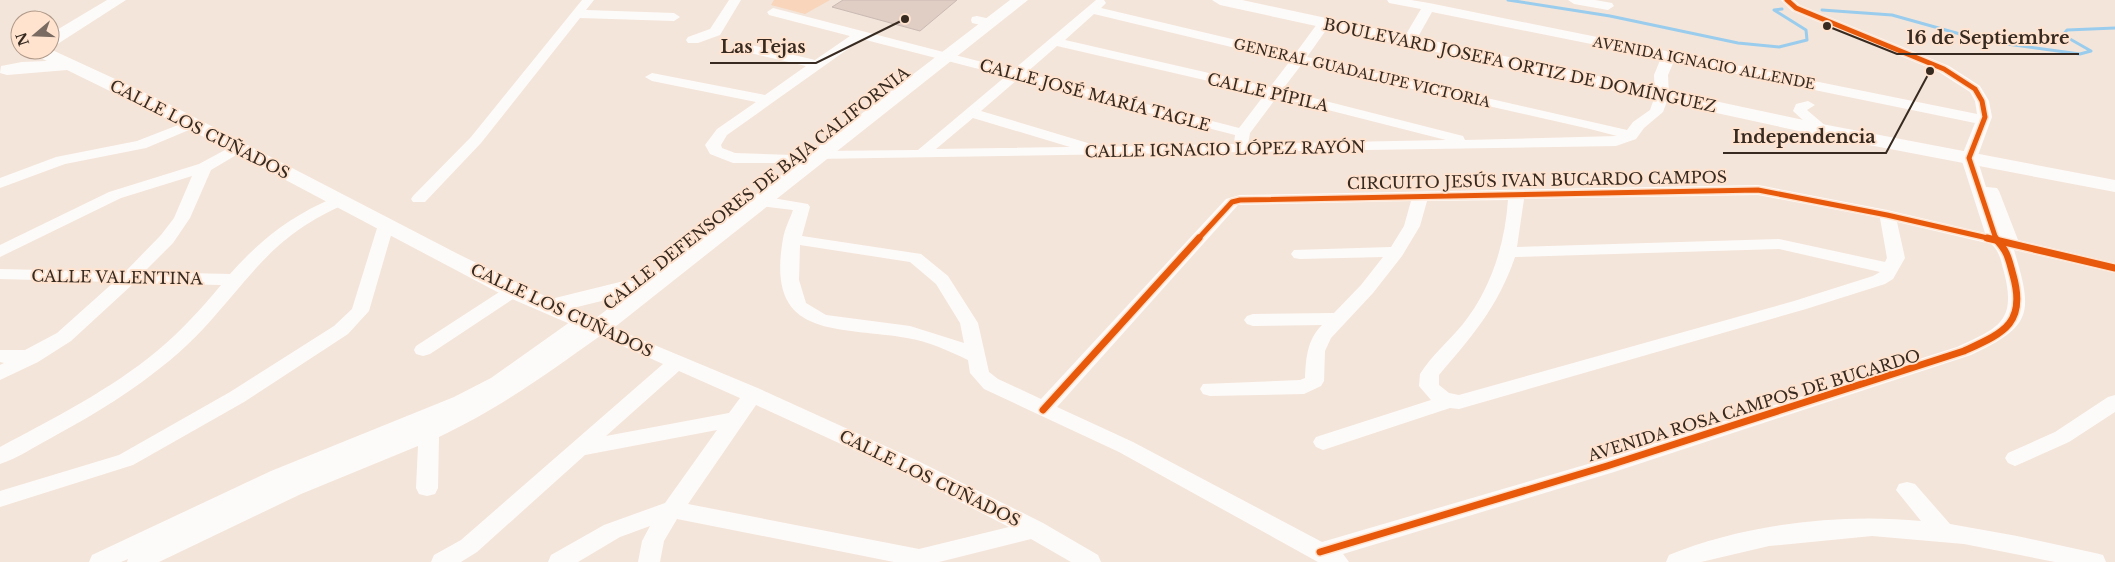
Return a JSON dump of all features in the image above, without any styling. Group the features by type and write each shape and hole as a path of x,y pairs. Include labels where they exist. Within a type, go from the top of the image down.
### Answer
{"main road":[{"path":"60,36 118,0"},
{"name":"CALLE DEFENSORES DE BAJA CALIFORNIA","path":"984,21 1003,0"},
{"name":"CALLE DEFENSORES DE BAJA CALIFORNIA","path":"591,324 628,287 984,21 1020,0"},
{"name":"BOULEVARD JOSEFA ORTIZ DE DOMÍNGUEZ","path":"1220,0 1822,130 1975,156 2115,186"},
{"path":"2,71 20,60"},
{"name":"CALLE LOS CUÑADOS","path":"60,60 285,170 339,201 514,291 591,324"},
{"path":"2,71 47,65 73,65"},
{"name":"CALLE DEFENSORES DE BAJA CALIFORNIA","path":"591,324 761,201 805,156"},
{"path":"549,306 628,287"}],"street":[{"path":"419,199 476,140 588,0"},
{"path":"694,40 716,32 735,0"},
{"name":"AVENIDA IGNACIO ALLENDE","path":"1393,0 1984,120"},
{"path":"1574,0 1608,6"},
{"path":"1787,0 1796,8 1929,62 1960,78 1975,89 1982,101 1984,120 1975,156"},
{"path":"923,153 1098,5"},
{"name":"GENERAL GUADALUPE VICTORIA","path":"1098,5 1299,58 1593,125 1631,136"},
{"path":"1409,41 1429,7"},
{"path":"774,12 940,54"},
{"path":"577,14 674,17"},
{"path":"1240,150 1244,133 1325,23"},
{"path":"652,77 768,100 861,34"},
{"name":"CALLE PÍPILA","path":"1054,41 1273,92 1480,144"},
{"path":"751,48 818,65"},
{"name":"CALLE JOSÉ MARÍA TAGLE","path":"940,54 1244,133"},
{"path":"1631,136 1638,125 1656,112 1662,96 1662,75 1669,56"},
{"name":"CALLE IGNACIO LÓPEZ RAYÓN","path":"768,100 716,138 713,145 715,151 733,158 923,153 1240,150 1605,143 1624,140 1631,136"},
{"path":"1808,105 1801,107 1800,111 1822,130"},
{"path":"972,113 1103,152"},
{"path":"0,183 62,160 141,145 191,124"},
{"path":"0,252 115,195 204,167 238,148"},
{"name":"AVENIDA ROSA CAMPOS DE BUCARDO","path":"1320,552 1607,466 1964,352 1992,338 2008,326 2016,314 2016,289 1995,214 1975,156"},
{"path":"0,373 64,337 130,277 167,239 182,218 204,167"},
{"name":"CIRCUITO JESÚS IVAN BUCARDO CAMPOS","path":"1043,410 1232,202 1240,200 1758,190 1887,215 2115,268"},
{"path":"1447,402 1436,395 1429,386 1430,374 1480,314 1493,290 1508,252 1516,222 1516,194"},
{"path":"1210,389 1304,387 1310,385 1314,381 1316,351 1323,335 1336,319 1367,289 1396,252 1412,226 1420,197"},
{"path":"0,456 129,382 185,337 235,280 291,226 339,201"},
{"path":"761,201 802,207 791,238 790,277 798,306 820,319 840,324 910,332 953,345 977,357"},
{"path":"1323,442 1447,402 1459,402 1817,300 1878,280 1891,268 1896,258 1887,215"},
{"path":"0,499 126,460 168,438 237,397 341,330 360,311 386,225"},
{"path":"791,238 915,258 942,280 969,323 977,357 978,371 982,378 1043,410 1126,447 1338,562"},
{"path":"1508,252 1779,244 1891,268"},
{"path":"1300,254 1396,252"},
{"name":"CALLE VALENTINA","path":"0,274 235,280"},
{"path":"423,350 514,291"},
{"path":"1253,320 1336,319"},
{"name":"CALLE LOS CUÑADOS","path":"591,324 676,363 753,394 901,460 1035,529 1090,562"},
{"name":"CALLE DEFENSORES DE BAJA CALIFORNIA","path":"100,562 278,477 429,433 472,413 591,324"},
{"path":"0,356 31,357"},
{"path":"442,562 469,546 676,363"},
{"name":"CALLE DEFENSORES DE BAJA CALIFORNIA","path":"138,562 345,457 462,402 506,386"},
{"path":"649,562 653,541 672,509 753,394"},
{"path":"2014,458 2062,437 2115,402"},
{"path":"578,449 736,419"},
{"path":"426,488 429,433"},
{"path":"1907,490 1945,534"},
{"path":"559,562 612,531 672,509 911,560 1035,529"},
{"path":"1677,562 1697,553 1750,540 1815,531 1885,527 1945,534 2029,548 2095,562"}],"shaded area":[{"path":"774,0 830,0 805,14 771,5"}],"building":[{"path":"843,0 957,0 920,31 832,7"}],"waterway":[{"path":"1508,0 1610,16 1738,43 1779,47 1807,40 1806,30 1774,10 1782,9"},
{"path":"1822,10 1892,15 1985,41 2080,54 2091,51 2063,35 2067,30 2115,28"}],"cycle path":[{"path":"1320,552 1607,466 1964,351 1992,338 2008,326 2016,314 2017,289 2005,247 1995,239 1969,158 1985,117 1982,101 1975,89 1944,69 1796,8 1787,0"},
{"path":"1043,410 1232,202 1240,200 1758,190 1887,215 2115,268"}],"place":[{"name":"Las Tejas","path":"905,19"},
{"name":"16 de Septiembre","path":"1827,26"},
{"name":"Independencia","path":"1930,71"}]}
